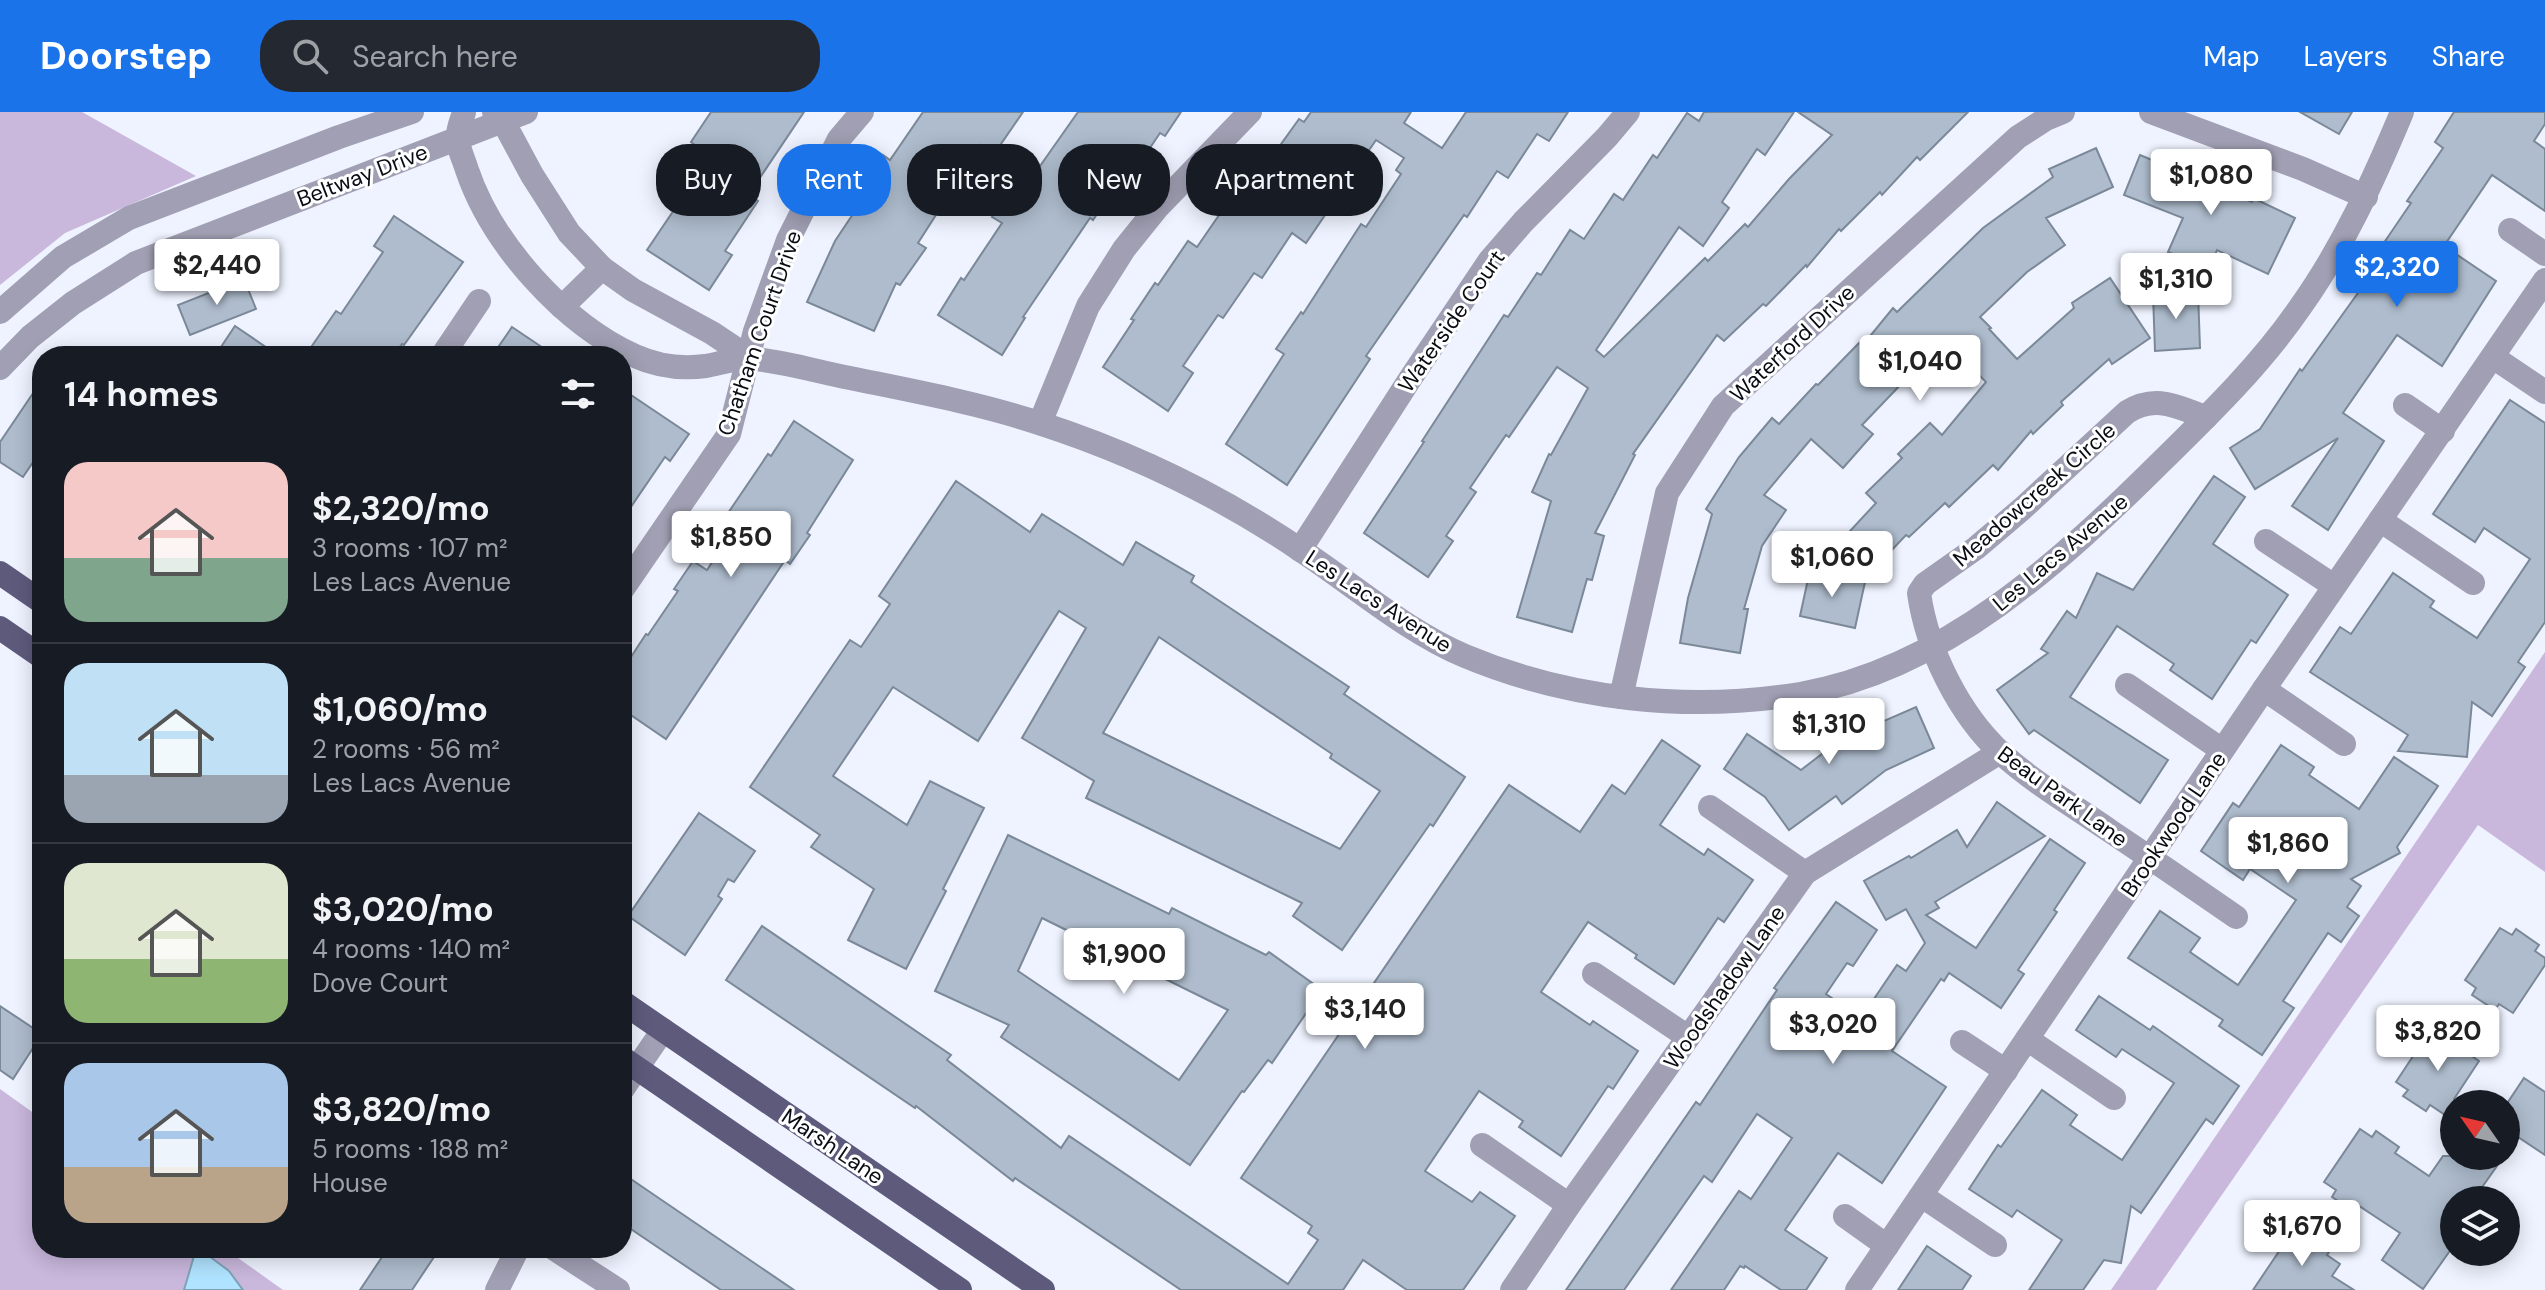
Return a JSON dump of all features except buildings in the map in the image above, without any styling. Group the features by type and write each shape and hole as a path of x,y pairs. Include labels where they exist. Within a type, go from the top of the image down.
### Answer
{"main road":[{"path":"0,573 32,595"},
{"path":"0,628 32,650"},
{"name":"Marsh Lane","path":"632,1009 1043,1290"},
{"path":"632,1065 960,1290"}],"street":[{"name":"Beltway Drive","path":"0,312 63,257 129,218 412,112"},
{"path":"457,139 464,112"},
{"name":"Chatham Court Drive","path":"632,575 729,434 748,357 788,240 839,139 862,112"},
{"path":"1040,423 1088,306 1124,249 1157,208 1250,112"},
{"name":"Waterside Court","path":"1300,550 1490,260 1628,112"},
{"name":"Waterford Drive","path":"1621,697 1667,493 1723,406 2018,137 2063,112"},
{"path":"2151,112 2303,169 2366,197"},
{"name":"Les Lacs Avenue","path":"508,115 532,175 569,233 602,268 633,290 712,333 748,357 931,394 1040,423 1176,478 1241,512 1409,626 1461,654 1565,687 1621,697 1679,702 1743,701 1836,686 1933,646 1984,616 2044,571 2206,417 2257,362 2303,305 2366,197 2402,112"},
{"name":"Beltway Drive","path":"0,368 30,337 73,303 136,263 457,139 508,115"},
{"name":"Les Lacs Avenue","path":"457,139 472,185 490,219 523,265 562,307 618,346"},
{"path":"2510,230 2545,254"},
{"path":"562,307 602,268"},
{"name":"Brookwood Lane","path":"1857,1290 2545,280"},
{"path":"449,346 479,301"},
{"name":"Les Lacs Avenue","path":"632,354 663,365 698,367 748,357"},
{"path":"2493,357 2545,392"},
{"name":"Meadowcreek Circle","path":"1933,646 1921,611 1919,593 1925,584 1976,548 2127,412 2140,404 2157,402 2206,417"},
{"path":"2405,405 2443,431"},
{"path":"2380,520 2473,583"},
{"path":"2266,541 2334,586"},
{"name":"Beau Park Lane","path":"1933,646 1946,676 1977,727 2000,752 2044,786 2236,917"},
{"path":"2127,685 2222,750"},
{"path":"2264,689 2344,744"},
{"name":"Woodshadow Lane","path":"1512,1290 1805,873 2000,752"},
{"path":"1710,807 1805,873"},
{"path":"1594,974 1688,1037"},
{"path":"632,1060 663,1030"},
{"path":"2027,1039 2114,1098"},
{"path":"1962,1042 2006,1071"},
{"path":"1482,1145 1569,1205"},
{"path":"1922,1196 1995,1245"},
{"path":"1845,1216 1887,1246"},
{"path":"497,1290 513,1258"},
{"path":"568,1258 618,1290"}],"shaded area":[{"path":"0,112 82,112 196,176 65,233 0,285"},
{"path":"2545,652 2545,872 2478,825 2156,1290 2111,1290"},
{"path":"0,1089 32,1112 32,1258 238,1258 283,1290 0,1290"}],"water":[{"path":"193,1258 212,1258 229,1271 243,1290 184,1290"}]}
